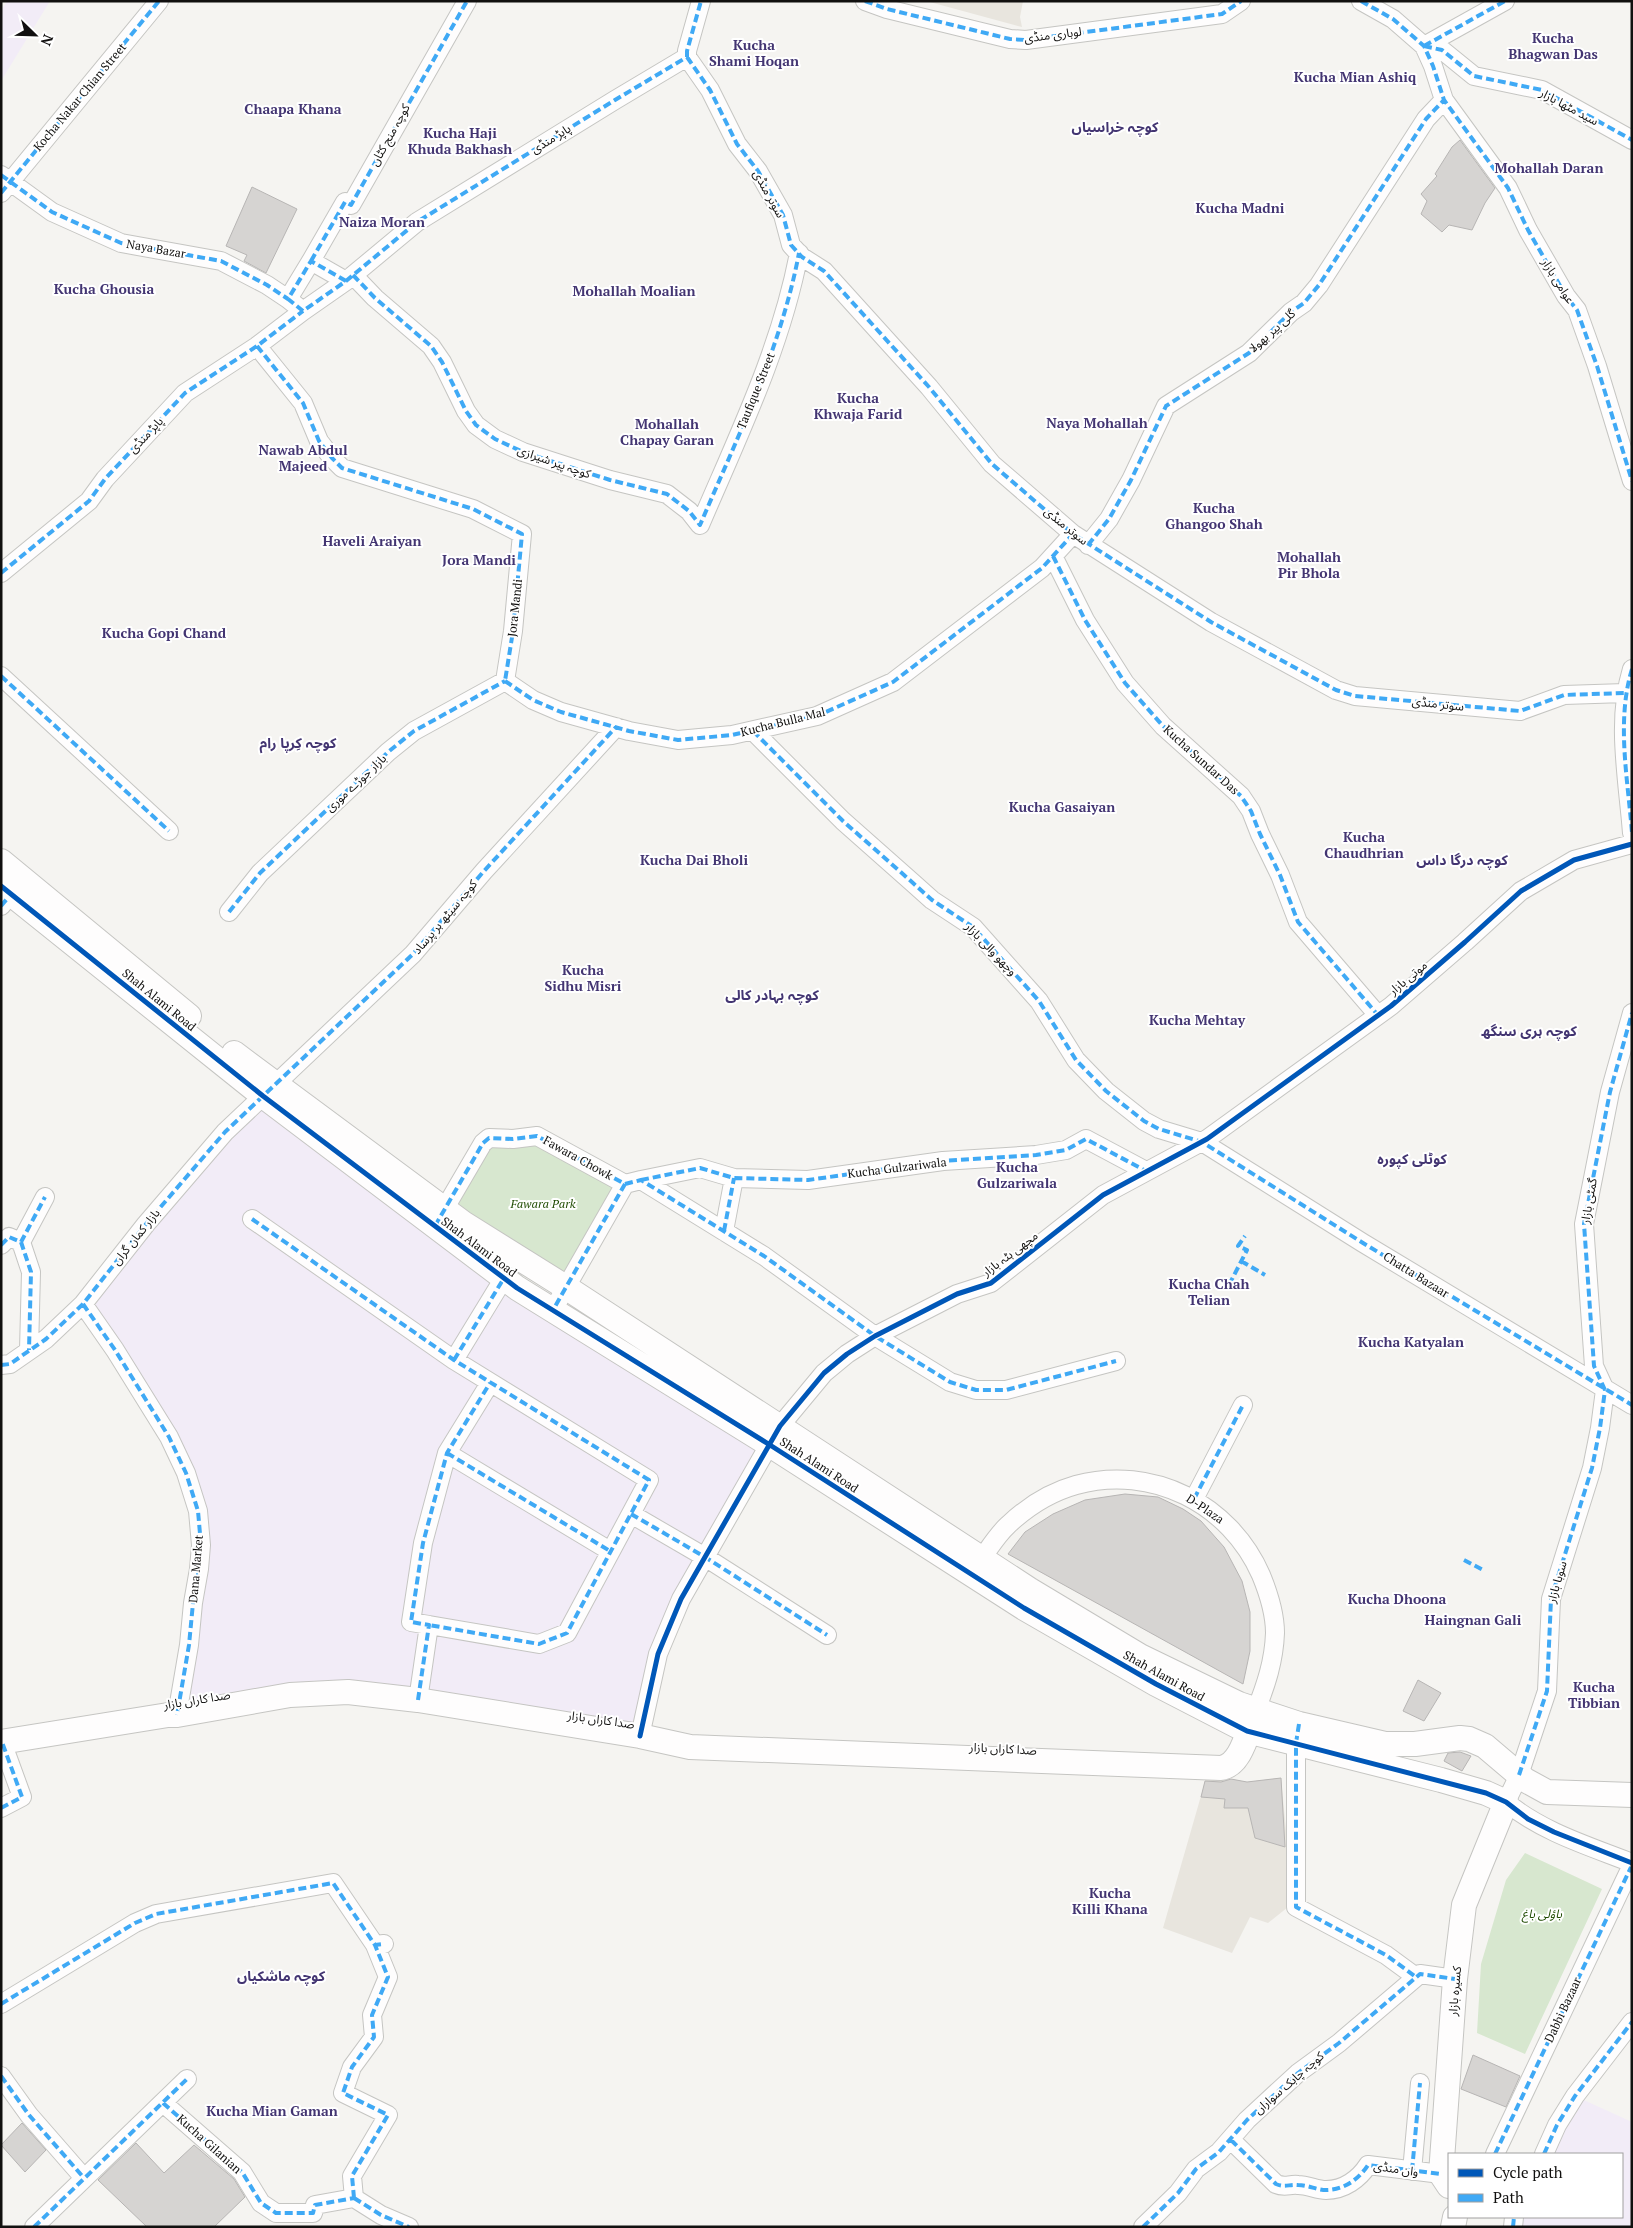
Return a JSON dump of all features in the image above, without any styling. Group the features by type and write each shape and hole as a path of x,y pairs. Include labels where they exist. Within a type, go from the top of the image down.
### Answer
{"street":[{"name":"Kocha Nakar Chian Street","path":"4,183 159,1"},
{"name":"کوچہ منج کٹاں","path":"311,261 345,202 351,205 467,1"},
{"path":"688,57 687,51 701,1"},
{"name":"لوہاری منڈی","path":"865,1 889,5 1010,39 1026,40 1222,14 1241,1"},
{"path":"1361,1 1393,19 1424,46 1444,100"},
{"path":"1424,46 1505,1"},
{"name":"سید مٹھا بازار","path":"1424,46 1442,50 1474,76 1542,90 1632,140"},
{"name":"سوتر منڈی","path":"688,57 710,90 737,144 758,171 783,215 791,245 798,253 824,271 929,387 992,464 1088,545 1125,566 1165,594 1211,622 1336,690 1354,696 1520,711 1564,695 1625,694"},
{"name":"پاپڑ منڈی","path":"1,573 90,501 105,479 185,393 257,346 350,278 417,222 688,57"},
{"name":"عوامی بازار","path":"1444,100 1508,188 1528,230 1566,296 1577,310 1597,366 1632,481"},
{"name":"گلی پیر بھولا","path":"1088,545 1109,518 1131,480 1166,406 1249,353 1291,312 1304,303 1319,285 1426,119 1444,100"},
{"name":"Naya Bazar","path":"4,183 52,212 121,243 221,261 267,285 303,311"},
{"name":"Taufique Street","path":"700,524 766,371 789,299 798,253"},
{"name":"کوچہ پیر شیرازی","path":"311,261 350,278 431,346 442,362 466,410 476,425 495,439 523,452 610,480 667,494 689,511 700,524"},
{"path":"288,300 311,261"},
{"name":"Jora Mandi","path":"257,346 303,403 319,440 342,468 473,509 522,534 513,631 505,681"},
{"name":"Kucha Bulla Mal","path":"505,681 533,700 561,712 616,727 678,740 753,731 817,716 892,682 1042,568 1074,534"},
{"name":"Kucha Sundar Das","path":"1053,556 1084,620 1125,683 1162,726 1241,796 1251,811 1280,875 1298,922 1377,1014"},
{"path":"1632,669 1625,694 1625,739 1632,833"},
{"path":"1,676 169,831"},
{"name":"بازار جوڑے موری","path":"229,912 260,873 388,752 414,731 505,681"},
{"name":"کوچہ سیٹھ ہر پرساد","path":"269,1090 414,954 484,871 616,727"},
{"name":"وچھو والی بازار","path":"753,731 829,807 906,877 932,900 973,927 1039,1002 1076,1060 1106,1091 1144,1121 1159,1129 1202,1142"},
{"name":"موتی بازار","path":"1202,1142 1416,986 1521,891 1574,860 1632,844"},
{"name":"Shah Alami Road","path":"1,861 223,1044 269,1090"},
{"name":"Shah Alami Road","path":"5,896 440,1217 504,1278 553,1310 775,1435 982,1558 1030,1590 1140,1656 1210,1691 1252,1721"},
{"name":"گمٹی بازار","path":"1605,1390 1594,1366 1584,1224 1610,1092 1632,1013"},
{"name":"بازار کمان گراں","path":"1,1365 10,1364 46,1339 83,1304 142,1228 224,1132 269,1090"},
{"name":"Fawara Chowk","path":"440,1217 484,1143 489,1138 502,1140 537,1136 633,1182 553,1310"},
{"name":"Kucha Gulzariwala","path":"633,1182 700,1168 734,1178 808,1180 943,1161 1036,1155 1066,1150 1086,1139 1146,1171"},
{"name":"مچھی ہٹہ بازار","path":"640,1736 658,1654 681,1599 775,1435 824,1373 847,1354 875,1336 958,1294 992,1283 1102,1194 1202,1142"},
{"name":"Chatta Bazaar","path":"1202,1142 1363,1243 1632,1405"},
{"path":"724,1231 734,1178"},
{"path":"633,1182 724,1231 764,1256 875,1336 950,1382 976,1390 1006,1390 1116,1361"},
{"path":"29,1350 31,1272 21,1242 45,1197"},
{"name":"Shah Alami Road","path":"440,1217 463,1222 567,1288 1024,1608 1156,1684 1252,1721 1486,1793 1506,1802 1528,1819 1554,1832 1632,1864"},
{"path":"252,1219 454,1360 490,1382 649,1480 567,1633 539,1644 411,1622 422,1543 447,1453 490,1382"},
{"path":"1,1245 9,1237 21,1242"},
{"path":"454,1360 504,1278"},
{"name":"Dana Market","path":"83,1304 115,1350 169,1437 186,1473 198,1512 201,1545 199,1569 177,1715"},
{"name":"سوہا بازار","path":"1506,1802 1519,1775 1547,1691 1550,1599 1592,1468 1605,1390"},
{"path":"1194,1499 1243,1405"},
{"path":"447,1453 610,1551"},
{"name":"D-Plaza","path":"982,1558 1007,1526 1039,1500 1076,1485 1116,1479 1157,1484 1194,1499 1227,1523 1252,1554 1268,1592 1275,1632 1270,1672 1252,1721"},
{"path":"631,1514 705,1557 827,1635"},
{"path":"418,1700 429,1625"},
{"name":"صدا کاراں بازار","path":"1,1742 177,1715 290,1695 348,1692 418,1700 640,1736 690,1747 1221,1768 1228,1767 1238,1755 1252,1721"},
{"path":"1298,1734 1296,1907 1386,1955 1416,1978 1420,1974 1455,1979"},
{"name":"Shah Alami Road","path":"1298,1734 1384,1744 1415,1744 1460,1738 1486,1746 1519,1775 1538,1788 1555,1794 1632,1795"},
{"path":"1,1742 22,1797 1,1808"},
{"name":"کسیرہ بازار","path":"1445,2180 1455,1979 1464,1905 1506,1802"},
{"name":"Dabbi Bazaar","path":"1495,2153 1632,1864"},
{"path":"1,2004 134,1923 156,1914 333,1883 379,1945 388,1977 372,2014 374,2037 352,2067 343,2093 388,2115 352,2176 354,2198 381,2215 409,2227"},
{"name":"کوچہ چابک سواراں","path":"1143,2227 1178,2193 1196,2169 1219,2152 1247,2120 1298,2073 1339,2043 1416,1978"},
{"path":"1544,2153 1557,2125 1575,2096 1632,2022"},
{"path":"1,2076 29,2115 84,2178"},
{"path":"34,2227 187,2079"},
{"path":"1412,2171 1420,2083"},
{"name":"Kucha Gilanian","path":"163,2102 242,2172 261,2203 276,2213 313,2213 315,2204 354,2198"},
{"name":"وان منڈی","path":"1231,2140 1276,2184 1284,2188 1296,2184 1326,2190 1345,2186 1360,2177 1368,2165 1412,2171 1445,2180"}],"shaded area":[{"path":"7,1 50,1 1,81 1,11"},
{"path":"926,1 1023,1 1020,17 1022,27"},
{"path":"263,1096 504,1278 773,1448 681,1599 640,1736 348,1692 177,1715 199,1569 186,1473 83,1304"},
{"path":"1207,1775 1247,1782 1281,1778 1293,1903 1268,1923 1250,1917 1232,1953 1163,1928"},
{"path":"1575,2096 1632,2122 1632,2227 1513,2227 1517,2218 1623,2218 1623,2153 1547,2153"}],"green space":[{"name":"Fawara Park","path":"522,1137 625,1184 567,1288 445,1208 483,1143"},
{"name":"باؤلی باغ","path":"1525,1853 1602,1889 1525,2054 1477,2033 1481,1964 1506,1880"}],"building":[{"path":"1460,140 1495,188 1485,203 1472,230 1449,225 1442,232 1421,214 1427,201 1421,194 1437,176 1435,174 1452,147"},
{"path":"252,187 297,209 266,273 244,261 247,255 226,246"},
{"path":"1125,1494 1158,1497 1183,1509 1201,1521 1224,1547 1242,1581 1250,1612 1250,1651 1243,1684 1008,1554 1025,1532 1053,1514 1085,1500"},
{"path":"1418,1680 1441,1693 1424,1721 1403,1711"},
{"path":"1460,1752 1471,1756 1462,1771 1444,1761 1448,1753"},
{"path":"1281,1778 1285,1847 1255,1838 1248,1808 1224,1808 1225,1799 1201,1797 1205,1781 1221,1782 1231,1779 1247,1782"},
{"path":"1473,2055 1520,2076 1506,2107 1461,2089"},
{"path":"22,2123 46,2150 25,2172 1,2145"},
{"path":"136,2143 164,2173 194,2145 234,2179 245,2197 214,2227 147,2227 98,2180"}],"marked path":[{"path":"1,193 159,1"},
{"path":"311,261 345,202 351,205 467,1"},
{"path":"687,57 701,1"},
{"path":"865,1 887,9 1010,39 1026,40 1222,14 1241,1"},
{"path":"1361,1 1393,19 1424,46 1444,100 1508,188 1528,230 1566,296 1577,310 1597,366 1632,481"},
{"path":"1424,46 1505,1"},
{"path":"1424,46 1442,50 1474,76 1542,90 1632,140"},
{"path":"687,57 710,90 737,144 758,171 783,215 791,245 802,257 824,271 929,387 992,464 1073,534 1211,622 1336,690 1355,696 1520,711 1564,695 1625,693"},
{"path":"346,281 311,261 288,299 303,311 346,281 417,222 687,57"},
{"path":"1088,545 1109,519 1131,480 1166,406 1249,353 1291,312 1304,303 1319,285 1426,119 1444,100"},
{"path":"1,175 52,212 121,243 221,261 267,285 288,299"},
{"path":"353,275 375,298 431,346 442,362 466,411 476,425 495,439 523,452 610,480 667,494 689,511 700,525 770,357 791,288 799,253"},
{"path":"1,573 89,501 105,479 185,393 257,346 303,311"},
{"path":"257,346 303,403 319,441 342,468 473,509 522,534 513,631 505,681"},
{"path":"505,681 533,700 561,712 629,731 678,740 732,735 817,716 893,682 1042,568 1073,534"},
{"path":"1053,556 1085,620 1125,683 1163,726 1241,796 1251,811 1280,875 1298,922 1377,1014"},
{"path":"1632,669 1627,689 1624,730 1632,833"},
{"path":"1,676 169,831"},
{"path":"229,912 260,873 388,752 414,731 505,681"},
{"path":"1,1365 10,1364 46,1339 83,1304 146,1224 225,1132 413,954 484,871 616,727"},
{"path":"753,731 843,821 932,900 973,927 1039,1001 1076,1060 1106,1091 1144,1121 1159,1129 1202,1142 1363,1243 1632,1405"},
{"path":"1,906 11,894"},
{"path":"1605,1390 1594,1366 1584,1224 1610,1092 1632,1013"},
{"path":"435,1226 483,1143 489,1138 513,1139 537,1136 625,1184 553,1310"},
{"path":"641,1180 700,1168 734,1178 808,1180 943,1161 1036,1155 1066,1150 1086,1139 1146,1171"},
{"path":"724,1231 734,1178"},
{"path":"625,1184 641,1180 764,1256 875,1336 950,1382 976,1390 1006,1390 1116,1361"},
{"path":"1,1245 9,1237 21,1242 45,1197"},
{"path":"252,1219 454,1360 649,1480 567,1633 539,1644 429,1625"},
{"path":"1229,1285 1247,1250 1238,1246 1245,1236"},
{"path":"21,1242 31,1272 29,1350"},
{"path":"1241,1261 1265,1275"},
{"path":"454,1360 504,1278"},
{"path":"83,1304 115,1350 169,1437 186,1473 198,1511 201,1545 199,1569 177,1715"},
{"path":"418,1700 429,1625 411,1622 423,1543 447,1453 490,1383"},
{"path":"1519,1775 1547,1691 1551,1599 1592,1468 1605,1390"},
{"path":"1194,1499 1243,1405"},
{"path":"447,1453 610,1551"},
{"path":"631,1514 705,1557 827,1635"},
{"path":"1464,1560 1485,1571"},
{"path":"1299,1724 1296,1743 1296,1907 1386,1955 1416,1977"},
{"path":"1,1808 22,1797 2,1742"},
{"path":"1495,2153 1632,1865"},
{"path":"1,2004 135,1923 156,1914 333,1883 375,1945 384,1944"},
{"path":"354,2198 352,2176 388,2115 343,2093 352,2067 374,2037 372,2015 388,1977 375,1945"},
{"path":"1143,2227 1178,2193 1196,2169 1219,2152 1247,2120 1298,2073 1339,2043 1420,1974 1455,1979"},
{"path":"1544,2153 1557,2125 1575,2096 1632,2022"},
{"path":"1,2076 29,2115 84,2178"},
{"path":"34,2227 187,2079"},
{"path":"1412,2171 1420,2083"},
{"path":"163,2103 242,2172 261,2203 276,2213 313,2213 315,2205 354,2198"},
{"path":"1231,2140 1276,2184 1282,2186 1302,2185 1333,2190 1345,2186 1356,2179 1368,2165 1441,2174"},
{"path":"354,2198 381,2215 409,2227"},
{"path":"1513,2227 1514,2218"}],"cycle path":[{"path":"640,1736 658,1654 681,1599 780,1426 824,1373 847,1354 875,1336 957,1294 991,1283 1103,1195 1207,1139 1391,1006 1521,891 1574,860 1632,844"},
{"path":"1,886 263,1096 517,1288 770,1445 1024,1608 1156,1684 1247,1731 1486,1793 1506,1802 1528,1819 1554,1832 1632,1863"}],"district":[{"name":"Kucha Bhagwan Das","path":"1553,46"},
{"name":"Kucha Shami Hoqan","path":"754,54"},
{"name":"Kucha Mian Ashiq","path":"1355,77"},
{"name":"Chaapa Khana","path":"293,109"},
{"name":"کوچہ خراسیاں","path":"1115,127"},
{"name":"Kucha Haji Khuda Bakhash","path":"460,142"},
{"name":"Mohallah Daran","path":"1549,168"},
{"name":"Kucha Madni","path":"1240,208"},
{"name":"Naiza Moran","path":"382,222"},
{"name":"Kucha Ghousia","path":"104,289"},
{"name":"Mohallah Moalian","path":"634,291"},
{"name":"Kucha Khwaja Farid","path":"858,406"},
{"name":"Naya Mohallah","path":"1097,423"},
{"name":"Mohallah Chapay Garan","path":"667,432"},
{"name":"Nawab Abdul Majeed","path":"303,458"},
{"name":"Kucha Ghangoo Shah","path":"1214,516"},
{"name":"Haveli Araiyan","path":"372,541"},
{"name":"Jora Mandi","path":"479,560"},
{"name":"Mohallah Pir Bhola","path":"1309,566"},
{"name":"Kucha Gopi Chand","path":"164,633"},
{"name":"کوچہ کِرپا رام","path":"298,743"},
{"name":"Kucha Gasaiyan","path":"1062,807"},
{"name":"Kucha Chaudhrian","path":"1364,846"},
{"name":"Kucha Dai Bholi","path":"694,860"},
{"name":"کوچہ درگا داس","path":"1462,860"},
{"name":"Kucha Sidhu Misri","path":"583,978"},
{"name":"کوچہ بہادر کالی","path":"772,995"},
{"name":"Kucha Mehtay","path":"1197,1020"},
{"name":"کوچہ ہری سنگھ","path":"1529,1031"},
{"name":"کوٹلی کپورہ","path":"1412,1159"},
{"name":"Kucha Gulzariwala","path":"1017,1176"},
{"name":"Kucha Chah Telian","path":"1209,1292"},
{"name":"Kucha Katyalan","path":"1411,1342"},
{"name":"Kucha Dhoona","path":"1397,1599"},
{"name":"Haingnan Gali","path":"1473,1620"},
{"name":"Kucha Tibbian","path":"1594,1695"},
{"name":"Kucha Killi Khana","path":"1110,1902"},
{"name":"کوچہ ماشکیاں","path":"281,1976"},
{"name":"Kucha Mian Gaman","path":"272,2111"}]}
